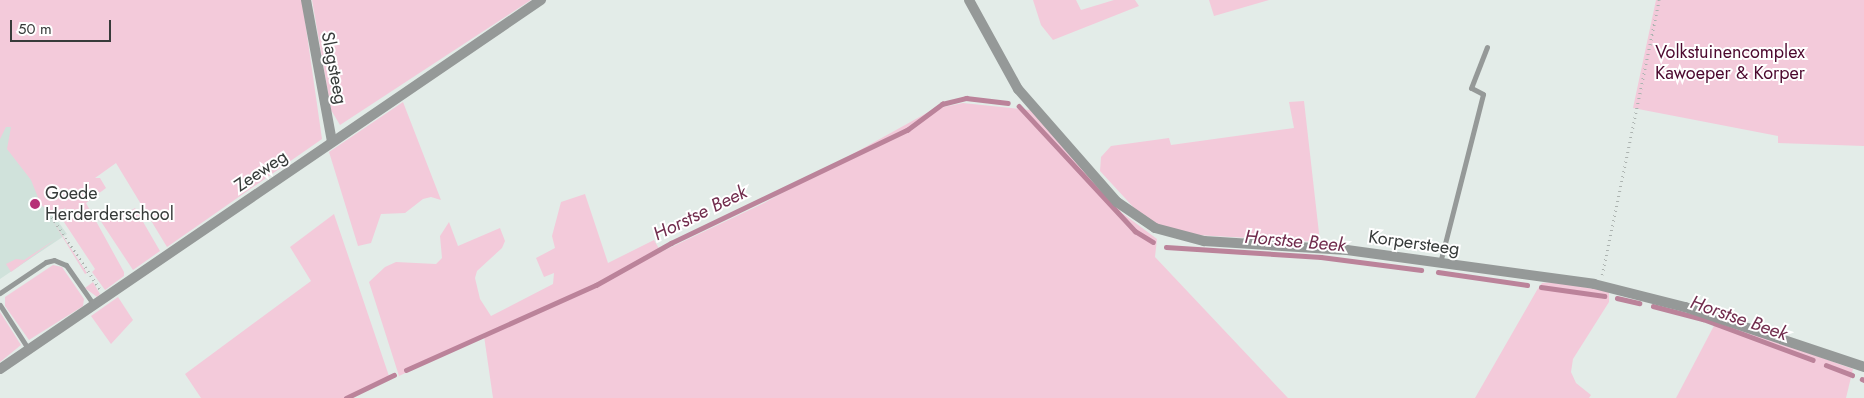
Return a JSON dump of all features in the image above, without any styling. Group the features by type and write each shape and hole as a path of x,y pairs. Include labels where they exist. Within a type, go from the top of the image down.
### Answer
{"street":[{"name":"Slagsteeg","path":"306,0 312,48 332,142"},
{"name":"Zeeweg","path":"0,369 541,0"},
{"name":"Korpersteeg","path":"969,0 1018,89 1117,202 1155,228 1204,242 1347,250 1600,286 1685,307 1864,368"}],"lane":[{"path":"1440,263 1482,94 1471,88 1487,47"},
{"path":"0,293 46,262 54,260 66,265 94,305"},
{"path":"0,305 29,350"}],"path":[{"path":"1600,286 1660,0"},
{"path":"52,217 106,297"}],"shaded area":[{"name":"Goede Herderderschool","path":"0,127 11,127 77,199 54,216 67,234 0,279"}],"green space":[{"path":"0,0 302,0 322,139 167,247 116,163 95,178 100,178 106,188 86,203 124,272 124,276 105,290 92,272 95,269 62,219 69,214 65,208 55,215 41,205 31,180 7,149 11,127 6,127 0,139"},
{"path":"312,0 531,0 340,125 331,110"},
{"path":"1033,0 1076,0 1081,10 1114,0 1135,0 1139,6 1053,40 1041,25"},
{"path":"1209,0 1269,0 1214,16"},
{"name":"Volkstuinencomplex Kawoeper & Korper","path":"1656,0 1864,0 1864,146 1778,143 1778,136 1633,108"},
{"path":"1304,101 1320,242 1195,235 1161,227 1136,210 1100,171 1101,157 1111,146 1169,138 1171,145 1294,128 1289,102"},
{"path":"403,102 441,200 431,197 423,199 405,213 381,214 371,243 358,246 329,152"},
{"path":"963,103 1030,110 1122,213 1157,239 1155,257 1288,398 493,398 484,336 399,376 369,282 385,267 396,262 436,264 442,258 440,236 449,222 458,246 500,228 505,241 502,248 477,271 475,278 480,299 491,316 553,284 554,273 544,277 536,258 555,248 552,236 561,202 585,194 608,263 654,240 661,252 764,203 934,109"},
{"path":"135,208 160,251 133,270 100,220 109,214 115,220"},
{"path":"334,214 390,379 351,398 201,398 185,374 311,281 290,247"},
{"path":"51,218 87,273 85,274"},
{"path":"56,239 11,272 6,264 16,259 24,260"},
{"path":"53,265 62,267 84,299 83,306 29,340 5,306 5,297"},
{"path":"93,282 100,294 97,297 85,288"},
{"path":"1553,282 1609,291 1609,302 1573,359 1571,372 1576,383 1591,395 1589,398 1475,398 1537,290 1542,283"},
{"path":"118,297 133,320 111,344 91,316"},
{"path":"0,312 21,345 0,362"},
{"path":"1717,320 1853,369 1846,398 1676,398"}],"waterway":[{"name":"Horstse Beek","path":"406,370 596,285 671,243 907,130 942,104 966,98 1008,103"},
{"name":"Horstse Beek","path":"1019,106 1135,231 1153,242"},
{"name":"Horstse Beek","path":"1166,247 1321,257 1421,270"},
{"name":"Horstse Beek","path":"1438,272 1527,285"},
{"name":"Horstse Beek","path":"1541,287 1604,296"},
{"name":"Horstse Beek","path":"1617,298 1639,303"},
{"name":"Horstse Beek","path":"1653,306 1703,319 1813,360"},
{"name":"Horstse Beek","path":"1826,365 1852,375"},
{"name":"Horstse Beek","path":"346,398 394,375"}],"place":[{"name":"Goede Herderderschool","path":"35,204"}]}
